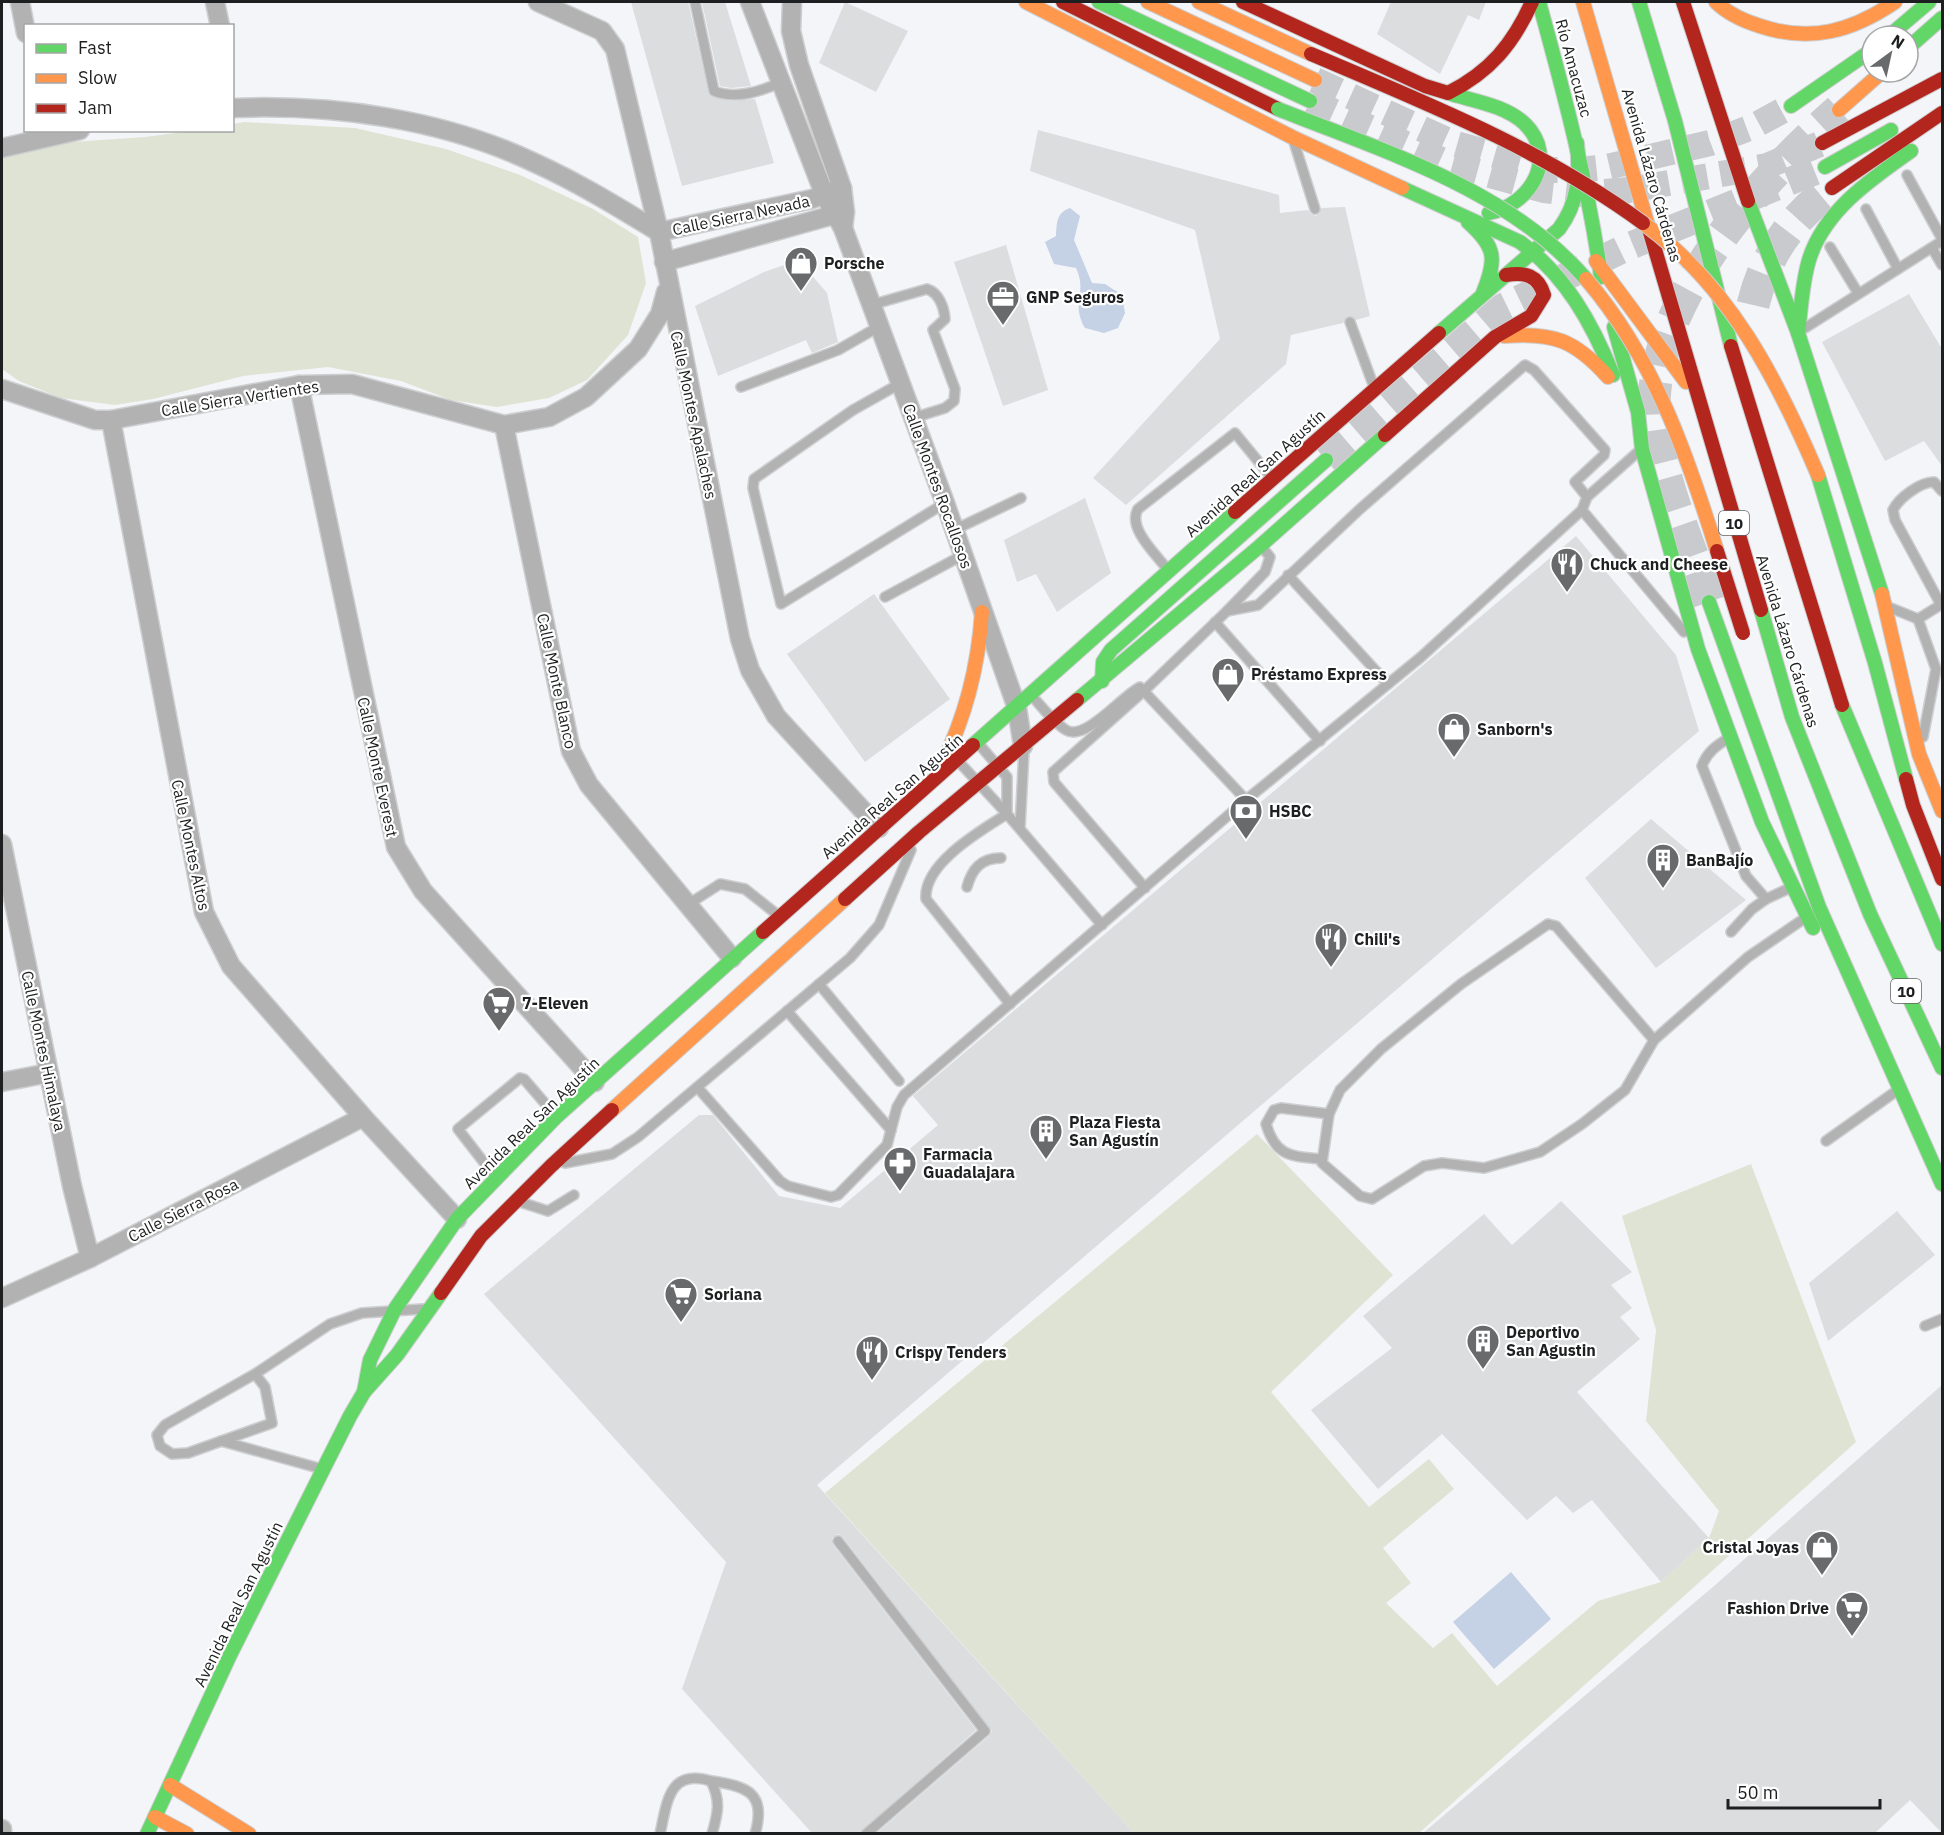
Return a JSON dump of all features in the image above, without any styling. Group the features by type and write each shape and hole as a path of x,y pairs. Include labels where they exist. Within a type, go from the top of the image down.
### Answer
{"main road":[{"path":"1026,2 1292,137 1458,214 1500,231 1536,252 1577,302 1605,354 1627,415 1640,442 1698,650 1762,822 1807,917 1942,1184"},
{"path":"1063,2 1278,108 1483,198 1537,232 1583,273 1640,349 1664,400 1745,638"},
{"path":"1099,2 1310,101"},
{"path":"1148,2 1315,80"},
{"path":"1199,2 1527,151 1604,192 1638,216 1679,251 1713,287 1742,325 1792,415 1818,475 1875,663 1913,806 1942,879"},
{"path":"1243,2 1425,87 1516,117 1530,130 1538,149 1538,175 1531,188 1516,205 1504,212 1458,214"},
{"path":"1448,93 1473,82 1490,70 1520,30 1532,2"},
{"name":"Río Amacuzac","path":"1539,2 1577,143"},
{"name":"Avenida Lázaro Cárdenas","path":"1583,2 1792,717 1870,914 1942,1068"},
{"name":"Avenida Lázaro Cárdenas","path":"1639,2 1675,122 1737,369 1845,713 1942,944"},
{"path":"1683,2 1752,214 1798,333 1885,605 1918,752"},
{"path":"1716,2 1739,18 1771,31 1802,37 1830,34 1860,24 1895,2"},
{"path":"1902,24 1929,2"},
{"path":"1920,37 1942,18"},
{"path":"1791,106 1860,58"},
{"path":"1822,143 1942,79"},
{"path":"1839,111 1869,84"},
{"path":"1825,167 1867,146 1942,98"},
{"path":"1832,188 1942,113"},
{"path":"1798,333 1809,260 1818,237 1830,220 1896,162 1942,129"},
{"path":"1577,143 1592,213 1596,261 1633,391 1638,412 1640,442"},
{"name":"Avenida Real San Agustín","path":"364,1392 370,1360 395,1309 457,1220 496,1178 556,1117 779,916 978,743 1272,479 1482,295 1536,252 1569,218 1577,203 1580,175 1577,143"},
{"path":"1458,214 1484,235 1493,251 1492,270 1482,295"},
{"path":"1596,261 1699,400"},
{"name":"Avenida Real San Agustín","path":"147,1833 230,1655 322,1469 364,1392 387,1369 481,1236 551,1166 919,832 1053,719 1102,681 1260,546 1495,337 1524,322 1538,310 1544,299 1541,285 1532,275 1517,273 1506,275"},
{"path":"1737,369 1750,316"},
{"path":"1495,337 1527,333 1555,335 1587,354 1619,390"},
{"path":"1102,681 1103,662 1111,650 1326,460"},
{"path":"1709,602 1819,907 1863,1001 1942,1184"},
{"path":"935,779 964,722 975,685 982,612"},
{"path":"1875,663 1918,752 1942,811"},
{"path":"1847,891 1870,914"},
{"path":"1863,1001 1924,1110"},
{"path":"170,1785 249,1833"},
{"path":"155,1817 187,1833"}],"street":[{"path":"20,2 24,24"},
{"path":"215,2 220,24"},
{"name":"Calle Montes Apalaches","path":"538,2 602,31 611,41 658,232 745,656 776,716 879,828"},
{"name":"Calle Montes Rocallosos","path":"750,2 782,82 833,192"},
{"name":"Calle Montes Rocallosos","path":"792,2 791,31 840,219 945,503 1017,708 1023,746"},
{"name":"Calle Sierra Nevada","path":"234,104 329,109 394,119 462,136 533,161 608,201 658,232 833,192"},
{"path":"2,148 44,134 62,132"},
{"name":"Calle Sierra Nevada","path":"664,262 840,219"},
{"name":"Calle Sierra Vertientes","path":"2,388 94,420 111,420 299,385 352,384 504,425 549,417 586,397 638,350 660,314 668,288"},
{"name":"Calle Monte Everest","path":"299,385 396,847 423,891 595,1082"},
{"name":"Calle Montes Altos","path":"111,420 204,912 231,966 457,1220"},
{"name":"Calle Monte Blanco","path":"504,425 571,751 588,785 732,958"},
{"name":"Calle Montes Himalaya","path":"2,844 72,1186 90,1258"},
{"path":"2,1082 49,1073"},
{"name":"Calle Sierra Rosa","path":"2,1298 90,1258 363,1117"}],"lane":[{"path":"695,2 714,92 727,96 765,90 782,82"},
{"path":"1292,137 1315,209"},
{"path":"1798,333 1942,240 1907,175"},
{"path":"1866,209 1898,269"},
{"path":"1830,247 1858,293"},
{"path":"1932,248 1942,265"},
{"path":"871,304 927,289 936,295 942,307 945,319 933,330 956,395 951,405 913,418"},
{"path":"1350,322 1375,389"},
{"path":"741,387 838,350 880,326"},
{"path":"1227,611 1258,605 1360,508 1525,365 1534,370 1605,450 1604,455 1575,482 1587,497"},
{"path":"901,383 853,410 754,479 753,488 781,603 945,503"},
{"path":"1168,572 1141,537 1136,516 1138,509 1235,433 1272,479"},
{"path":"698,1088 780,1181 788,1186 831,1197 838,1195 887,1145 897,1107 904,1095 1246,800 1388,684 1582,510 1587,497 1640,442"},
{"path":"1918,619 1942,604 1895,520 1893,510 1898,502 1923,483 1934,482 1942,491"},
{"path":"954,530 1021,498"},
{"path":"1582,510 1698,650"},
{"path":"1145,888 1052,776 1057,766 1145,690 1227,611 1268,567 1270,556 1260,546"},
{"path":"885,597 963,555"},
{"path":"1288,575 1388,684"},
{"path":"1885,605 1918,619 1939,666 1918,752"},
{"path":"1215,622 1320,741"},
{"path":"1031,695 1067,732 1081,731 1139,687 1145,690 1246,800"},
{"path":"1731,736 1705,758 1702,766 1746,876 1766,899"},
{"path":"978,743 1007,777 1007,814"},
{"path":"1020,828 1023,746"},
{"path":"957,760 1020,828 1102,926"},
{"path":"1007,814 980,831 945,860 928,878 925,890 926,899 1010,1004"},
{"path":"551,1166 612,1154 698,1088 850,958 879,925 919,832"},
{"path":"968,887 971,875 981,862 1001,858"},
{"path":"687,905 720,884 746,889 779,916"},
{"path":"1731,932 1752,909 1778,891 1793,887"},
{"path":"1654,1040 1554,925 1548,924 1507,950 1381,1049 1340,1090 1329,1114 1321,1159 1324,1166 1360,1196 1372,1198 1424,1166 1442,1163 1484,1168 1540,1152 1582,1124 1625,1090 1654,1040 1748,957 1807,917"},
{"path":"819,984 899,1082"},
{"path":"787,1011 891,1130"},
{"path":"496,1178 458,1129 520,1078 524,1079 556,1117"},
{"path":"1826,1141 1895,1092"},
{"path":"1321,1159 1288,1156 1275,1145 1266,1124 1274,1110 1281,1108 1329,1114"},
{"path":"515,1200 548,1210 574,1195"},
{"path":"255,1374 264,1388 272,1423 188,1453 172,1454 160,1446 157,1435 165,1425 255,1374 330,1324 353,1315 395,1309 429,1309"},
{"path":"1925,1326 1942,1319"},
{"path":"221,1441 322,1469"},
{"path":"838,1541 985,1731 866,1833"},
{"path":"660,1833 668,1797 680,1781 694,1776 733,1784 754,1796 761,1813 755,1833"},
{"path":"711,1781 717,1794 719,1810 712,1833"}],"shaded area":[{"path":"244,122 355,128 446,149 520,175 593,209 638,237 646,283 628,335 587,380 549,398 497,407 451,400 401,381 328,367 243,376 153,399 115,405 61,398 19,381 2,369 2,158 57,143 183,132 234,132 234,124"},
{"path":"1257,1134 1393,1275 1271,1392 1369,1507 1429,1459 1454,1489 1383,1548 1411,1583 1386,1603 1433,1648 1452,1633 1497,1686 1598,1601 1661,1582 1709,1538 1719,1511 1646,1421 1656,1330 1622,1216 1751,1164 1856,1442 1418,1834 1134,1833 825,1493"}],"water":[{"path":"1070,208 1080,216 1074,240 1092,283 1105,284 1122,295 1125,313 1118,328 1104,333 1085,328 1079,311 1080,285 1076,268 1054,264 1045,242 1056,236 1060,216"},
{"path":"1511,1572 1551,1619 1494,1669 1453,1622"}],"building":[{"path":"631,2 688,2 709,95 730,101 755,99 774,163 682,186"},
{"path":"702,2 725,2 751,86 731,88 720,86"},
{"path":"845,2 908,31 876,92 819,63"},
{"path":"1391,2 1486,2 1479,20 1468,15 1440,74 1377,34"},
{"path":"1038,130 1279,195 1280,213 1308,210 1316,216 1322,208 1345,207 1370,316 1356,320 1348,316 1343,323 1291,335 1286,364 1126,505 1093,478 1220,339 1195,230 1030,171"},
{"name":"GNP Seguros","path":"1006,245 1048,390 1003,406 954,262"},
{"path":"787,264 809,272 827,293 838,342 812,353 806,340 718,376 695,306 764,272"},
{"path":"1909,294 1942,349 1942,466 1924,441 1885,461 1822,342"},
{"path":"1085,498 1111,573 1057,612 1036,574 1017,582 1004,540"},
{"name":"Plaza Fiesta San Agustín","path":"1576,536 1676,655 1699,731 817,1485 1134,1833 877,1833 992,1731 843,1537 838,1534 832,1538 833,1545 976,1730 859,1833 812,1833 682,1689 726,1562 484,1294 699,1115 713,1115 779,1196 840,1208 938,1125 913,1096"},
{"path":"874,594 950,699 865,762 787,654"},
{"name":"BanBajío","path":"1651,819 1746,900 1656,968 1585,878"},
{"name":"Deportivo San Agustin","path":"1561,1201 1632,1272 1611,1285 1632,1308 1620,1317 1640,1339 1577,1392 1709,1538 1661,1582 1592,1500 1573,1513 1556,1496 1527,1520 1442,1434 1378,1489 1311,1410 1392,1348 1363,1316 1484,1214 1512,1245"},
{"path":"1897,1211 1935,1255 1828,1341 1809,1283"},
{"path":"1942,1385 1942,1833 1910,1800 1875,1833 1423,1833 1714,1586"}],"tunnel":[{"path":"1315,80 1453,143 1548,170 1607,167 1710,143 1752,127 1791,106"},
{"path":"1310,101 1450,164 1544,190 1578,194 1629,190 1767,166 1822,143"},
{"path":"1709,602 1661,459 1654,414 1658,371 1670,328 1690,286 1715,246 1744,207 1776,171 1839,110"},
{"path":"1326,460 1503,307 1627,247 1825,167"},
{"path":"1753,305 1772,254 1782,239 1804,212 1832,188"}],"traffic: fast":[{"path":"1099,2 1310,101"},
{"path":"1539,2 1582,173 1601,277"},
{"path":"1639,2 1675,121 1731,346"},
{"path":"1903,24 1929,2"},
{"path":"1920,37 1942,18"},
{"path":"1791,106 1860,58"},
{"path":"1448,93 1508,112 1525,124 1535,137 1539,151 1539,165 1535,178 1517,200 1489,213"},
{"path":"1278,109 1402,158 1482,197 1520,221 1555,248 1586,279"},
{"path":"1825,167 1891,130"},
{"path":"1439,333 1559,229 1571,209 1577,188 1577,143"},
{"path":"1798,333 1803,287 1816,242 1837,211 1865,185 1911,151"},
{"path":"1402,188 1520,242 1536,255 1564,285 1576,302 1596,337 1613,375"},
{"path":"1748,201 1798,333 1882,594"},
{"path":"1468,222 1484,239 1491,254 1492,262 1483,293"},
{"path":"1614,327 1638,412 1642,449 1698,649 1762,822 1813,928"},
{"path":"1077,700 1260,546 1385,435"},
{"path":"1102,681 1103,662 1111,650 1326,460"},
{"path":"1818,475 1875,663 1906,779"},
{"path":"973,745 1235,512"},
{"path":"1709,602 1819,907 1942,1184"},
{"path":"1761,610 1792,717 1870,914 1942,1068"},
{"path":"1842,705 1942,944"},
{"path":"364,1392 370,1360 395,1309 457,1219 556,1117 763,932"},
{"path":"147,1834 230,1655 350,1416 364,1392 397,1355 441,1293"}],"traffic: slow":[{"path":"1026,2 1292,137 1402,188"},
{"path":"1148,2 1315,80"},
{"path":"1199,2 1311,54"},
{"path":"1583,2 1649,229"},
{"path":"1716,2 1736,17 1748,22 1797,34 1814,34 1847,27 1895,2"},
{"path":"1839,110 1868,84"},
{"path":"1643,223 1674,248 1726,305 1768,370 1818,475"},
{"path":"1596,261 1686,382"},
{"path":"1586,279 1610,309 1631,341 1666,408 1717,551"},
{"path":"1504,336 1550,337 1562,341 1585,354 1608,377"},
{"path":"1882,594 1919,754 1942,811"},
{"path":"940,769 957,731 969,693 982,612"},
{"path":"612,1110 845,899"},
{"path":"170,1785 249,1834"},
{"path":"155,1817 187,1834"}],"traffic: jam":[{"path":"1063,2 1278,109"},
{"path":"1243,2 1425,86 1448,93 1476,76 1499,55 1517,31 1532,2"},
{"path":"1683,2 1748,201"},
{"path":"1311,54 1440,109 1524,150 1565,172 1643,223"},
{"path":"1822,143 1942,79"},
{"path":"1832,188 1942,113"},
{"path":"1649,229 1761,610"},
{"path":"1385,435 1495,337 1531,316 1544,295 1538,283 1530,276 1506,275"},
{"path":"1235,512 1439,333"},
{"path":"1731,346 1842,705"},
{"path":"1717,551 1743,633"},
{"path":"845,899 919,832 1077,700"},
{"path":"763,932 973,745"},
{"path":"1906,779 1913,805 1942,879"},
{"path":"441,1293 481,1236 551,1166 612,1110"}],"place":[{"name":"Porsche","path":"801,292"},
{"name":"GNP Seguros","path":"1003,326"},
{"name":"Chuck and Cheese","path":"1567,593"},
{"name":"Préstamo Express","path":"1228,703"},
{"name":"Sanborn's","path":"1454,758"},
{"name":"HSBC","path":"1246,840"},
{"name":"BanBajío","path":"1663,889"},
{"name":"Chili's","path":"1331,968"},
{"name":"7-Eleven","path":"499,1032"},
{"name":"Plaza Fiesta San Agustín","path":"1046,1160"},
{"name":"Farmacia Guadalajara","path":"900,1192"},
{"name":"Soriana","path":"681,1323"},
{"name":"Deportivo San Agustin","path":"1483,1370"},
{"name":"Crispy Tenders","path":"872,1381"},
{"name":"Cristal Joyas","path":"1822,1576"},
{"name":"Fashion Drive","path":"1852,1637"}]}
